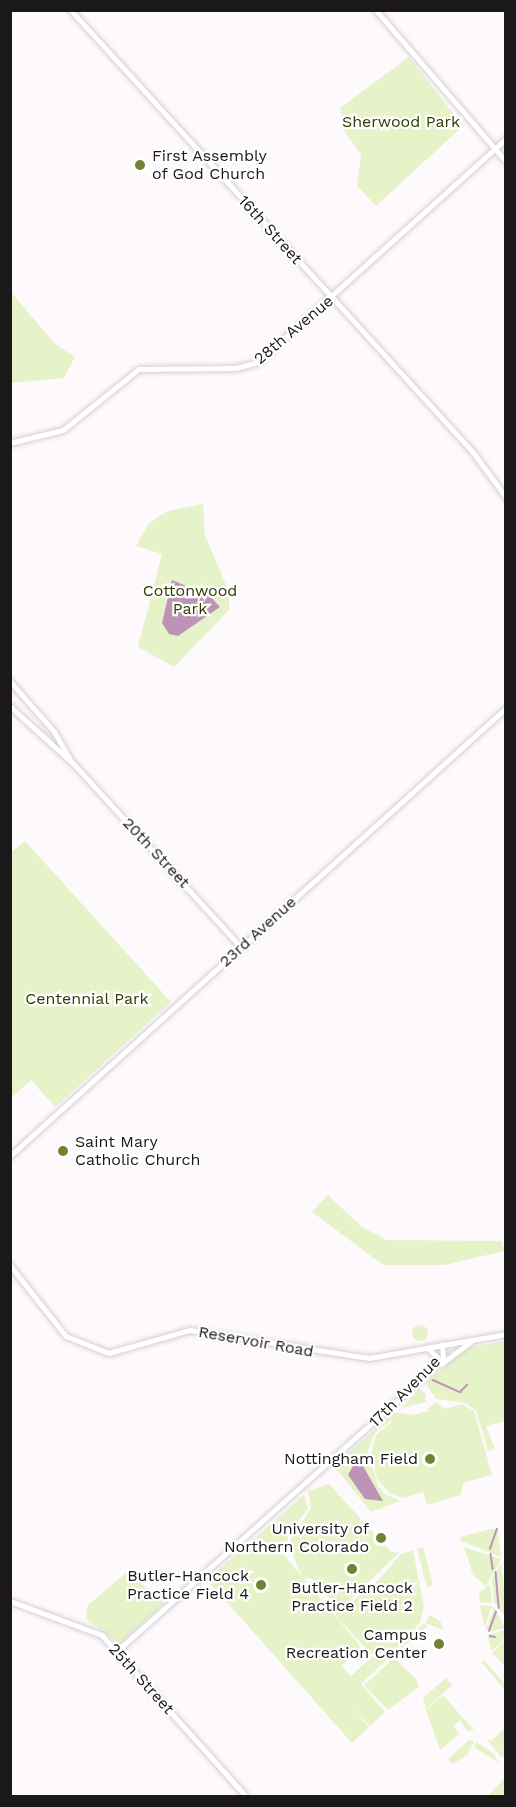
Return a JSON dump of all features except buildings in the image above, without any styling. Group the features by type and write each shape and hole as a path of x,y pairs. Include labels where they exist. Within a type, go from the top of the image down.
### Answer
{"street":[{"name":"16th Street","path":"71,10 471,451 493,476 506,497"},
{"path":"376,10 506,161"},
{"name":"28th Avenue","path":"10,443 63,430 139,369 251,366 332,298 506,139"},
{"name":"20th Street","path":"10,681 59,737 70,759"},
{"name":"20th Street","path":"10,706 70,759 241,947"},
{"name":"23rd Avenue","path":"10,1156 506,708"},
{"name":"Reservoir Road","path":"10,1265 66,1336 100,1352 126,1353 190,1330 346,1357 428,1348 478,1337 506,1334"},
{"path":"430,1370 478,1337"},
{"name":"17th Avenue","path":"117,1652 430,1370 443,1356 442,1345"},
{"path":"428,1348 437,1357 430,1370"},
{"name":"25th Street","path":"10,1601 93,1629 117,1652 246,1797"}],"green space":[{"name":"Sherwood Park","path":"409,57 463,126 376,206 357,186 361,155 345,132 340,108"},
{"path":"11,292 54,343 75,357 64,378 11,383"},
{"name":"Cottonwood Park","path":"203,504 205,535 229,592 229,610 174,667 138,647 162,554 136,546 149,523 167,511"},
{"name":"Centennial Park","path":"25,841 171,1002 55,1107 31,1080 11,1098 11,852"},
{"path":"328,1195 361,1226 386,1240 501,1241 505,1251 444,1265 383,1265 312,1212"},
{"path":"420,1325 426,1327 428,1333 426,1339 420,1341 414,1339 412,1333 414,1327"},
{"path":"505,1341 505,1421 486,1426 495,1449 488,1451 476,1411 466,1403 436,1399 426,1383 462,1349"},
{"path":"419,1389 426,1394 425,1402 402,1408"},
{"name":"Nottingham Field","path":"436,1402 445,1409 462,1404 474,1411 492,1475 463,1483 461,1495 427,1505 423,1492 404,1498 390,1494 377,1479 371,1453 376,1435 392,1422 390,1421 375,1433 368,1451 378,1486 385,1494 400,1501 371,1512 334,1466 394,1412 412,1415 432,1410 426,1410"},
{"path":"329,1484 390,1551 399,1553 339,1610 311,1578 303,1579 288,1544 311,1508 308,1491"},
{"path":"304,1495 308,1509 288,1534 287,1548 280,1550 361,1647 342,1666 351,1676 372,1657 394,1653 361,1684 385,1712 370,1726 353,1708 369,1727 352,1743 207,1580"},
{"path":"491,1529 498,1530 501,1557 461,1541 460,1537"},
{"path":"423,1547 433,1585 427,1587 417,1549"},
{"path":"464,1547 501,1559 486,1586 473,1575"},
{"path":"413,1550 424,1607 420,1623 394,1651 371,1654 335,1615 375,1584 401,1554"},
{"path":"501,1563 505,1617 494,1602 492,1579"},
{"path":"128,1571 164,1603 120,1644 86,1619 88,1605"},
{"path":"490,1584 492,1603 480,1602 479,1593"},
{"path":"480,1605 492,1606 485,1627 482,1617"},
{"path":"494,1607 505,1628 489,1632 486,1629"},
{"path":"430,1615 441,1622 443,1630 425,1623"},
{"path":"424,1623 427,1627 401,1649 401,1645"},
{"path":"505,1630 503,1641 492,1651 487,1635"},
{"path":"505,1641 505,1666 492,1653"},
{"path":"394,1658 416,1679 419,1687 388,1710 364,1685"},
{"path":"484,1660 505,1684 505,1690 481,1662"},
{"path":"446,1678 452,1685 426,1709 423,1698"},
{"path":"443,1695 474,1730 467,1731 460,1720 454,1726 459,1734 440,1750 426,1710"},
{"path":"505,1728 505,1756 501,1757 486,1738 491,1741"},
{"path":"469,1740 474,1741 468,1754 453,1764 448,1759"},
{"path":"476,1742 493,1753 499,1763 474,1747 471,1753"},
{"path":"505,1778 505,1796 485,1796 489,1795"}],"shaded area":[{"path":"172,580 210,596 220,607 178,636 169,634 162,623"},
{"path":"354,1464 363,1466 383,1501 365,1499 348,1475"}],"waterway":[{"path":"433,1380 460,1392 467,1385"},
{"path":"490,1549 497,1529"},
{"path":"491,1554 493,1569"},
{"path":"496,1572 499,1608"},
{"path":"489,1631 496,1612"},
{"path":"490,1636 495,1637"}],"place":[{"name":"First Assembly of God Church","path":"140,165"},
{"name":"Saint Mary Catholic Church","path":"63,1151"},
{"name":"Nottingham Field","path":"430,1459"},
{"name":"University of Northern Colorado","path":"381,1538"},
{"name":"Butler-Hancock Practice Field 2","path":"352,1569"},
{"name":"Butler-Hancock Practice Field 4","path":"261,1585"},
{"name":"Campus Recreation Center","path":"439,1644"}]}
